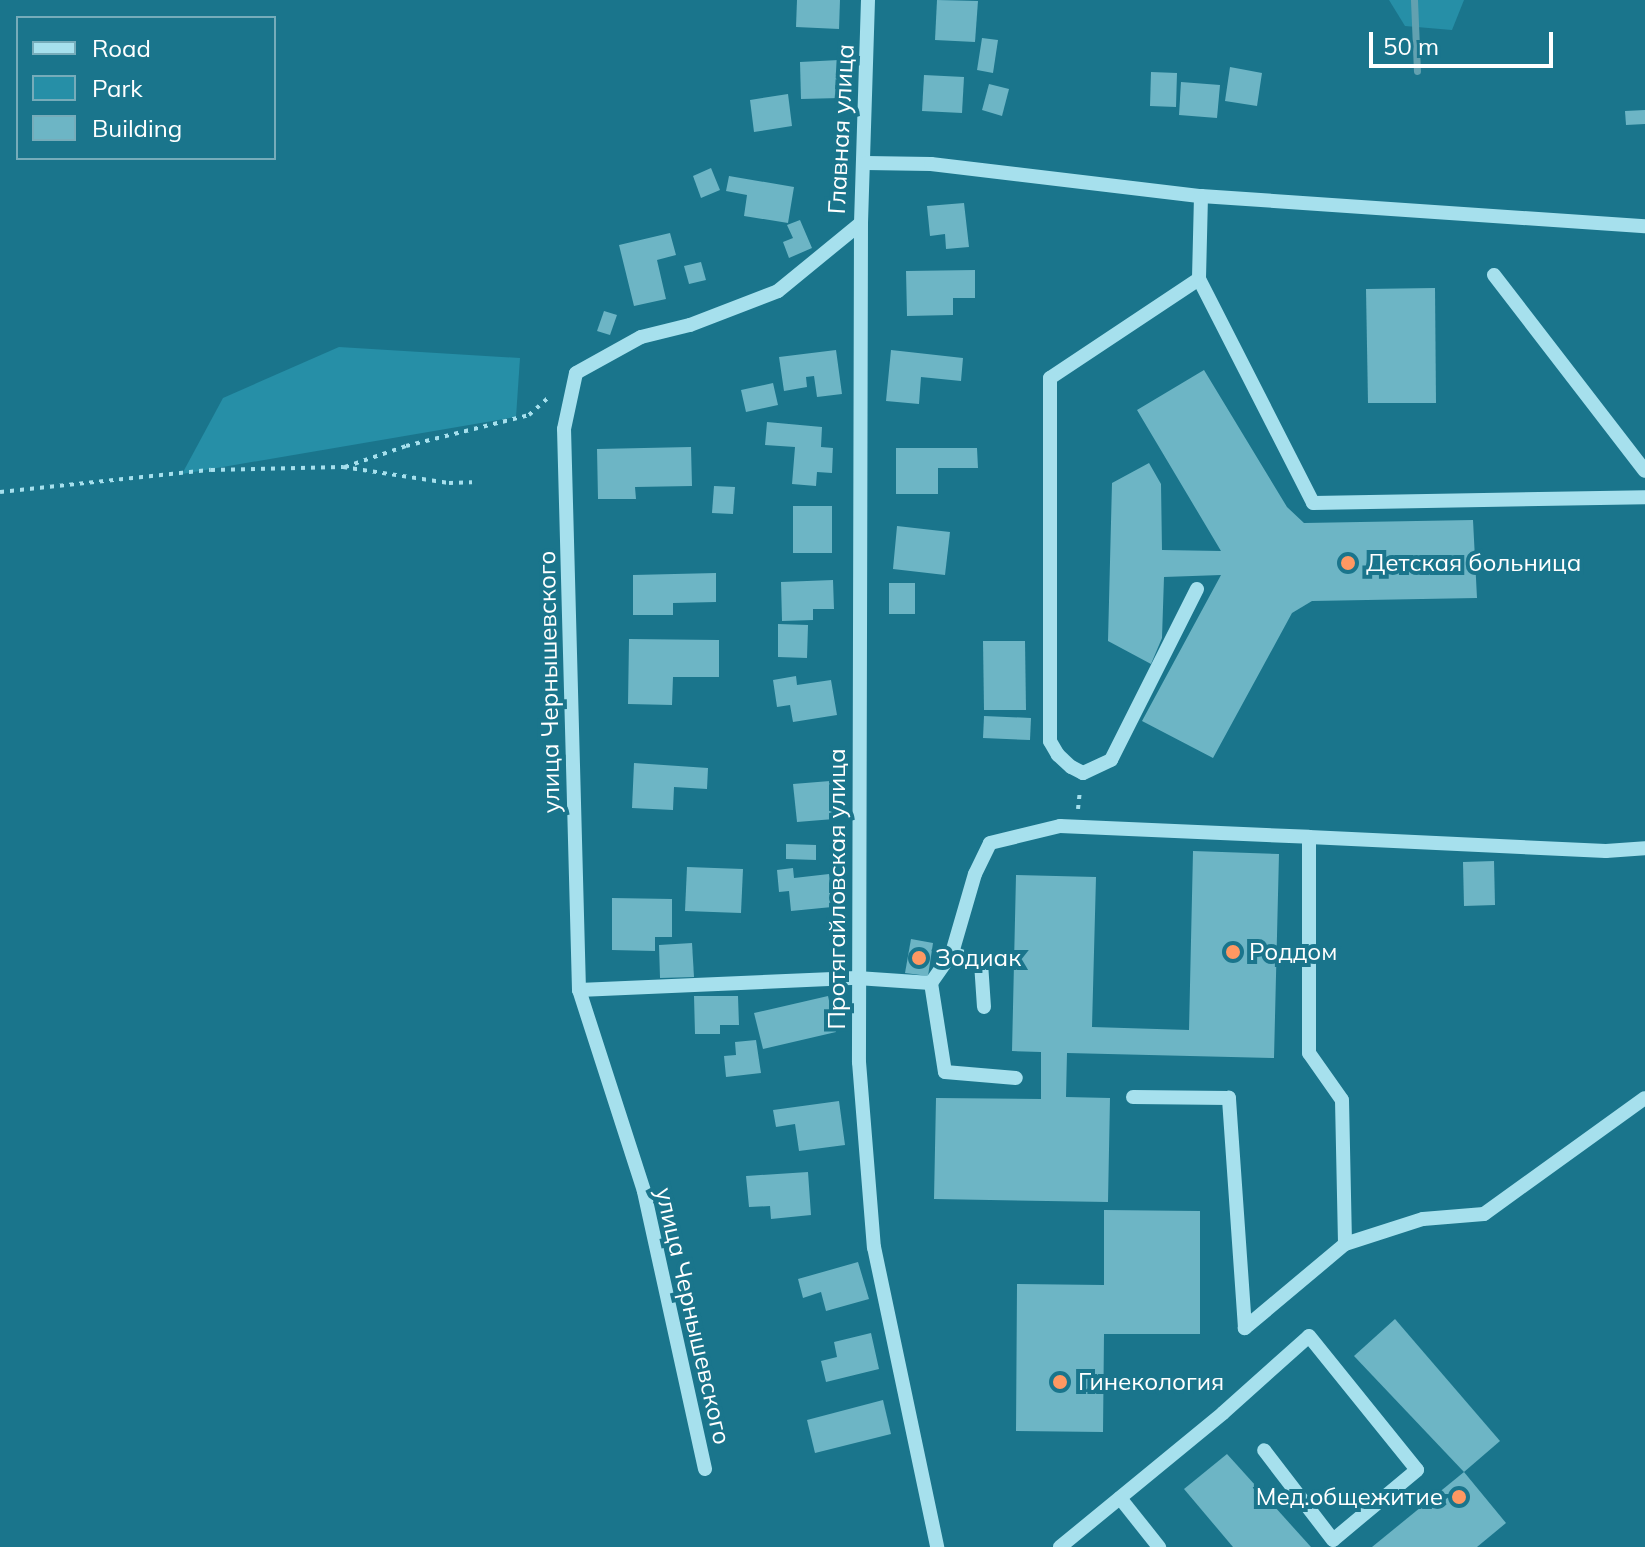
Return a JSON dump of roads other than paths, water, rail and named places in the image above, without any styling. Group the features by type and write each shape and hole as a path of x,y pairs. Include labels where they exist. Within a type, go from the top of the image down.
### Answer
{"street":[{"name":"Главная улица","path":"576,373 641,337 690,325 778,291 861,223 866,163 868,0"},
{"path":"866,163 931,164 1201,196 1645,226"},
{"path":"1201,196 1199,279 1313,503 1645,497"},
{"name":"Протягайловская улица","path":"861,223 859,1062 874,1247 937,1547"},
{"path":"1494,275 1645,471"},
{"path":"1197,589 1157,675 1111,760 1083,773 1071,767 1058,755 1050,741 1050,378 1199,279"},
{"name":"улица Чернышевского","path":"576,373 564,429 579,990 644,1191 705,1469"},
{"path":"1016,1078 945,1072 931,983 952,953 975,874 990,843 1060,826 1606,851 1645,848"},
{"path":"1309,837 1309,1053 1342,1100 1345,1244"},
{"path":"952,953 981,963 984,1007"},
{"path":"579,990 857,978 931,983"},
{"path":"1133,1097 1229,1098 1245,1328 1345,1244 1423,1219 1484,1214 1645,1098"},
{"path":"1060,1547 1309,1336 1417,1470 1333,1540 1264,1450"},
{"path":"1120,1498 1159,1547"}],"waterway":[{"path":"1414,0 1417,71"}],"place":[{"name":"Детская больница","path":"1348,563"},
{"name":"Роддом","path":"1233,952"},
{"name":"Зодиак","path":"919,958"},
{"name":"Гинекология","path":"1060,1382"},
{"name":"Мед.общежитие","path":"1459,1497"}]}
